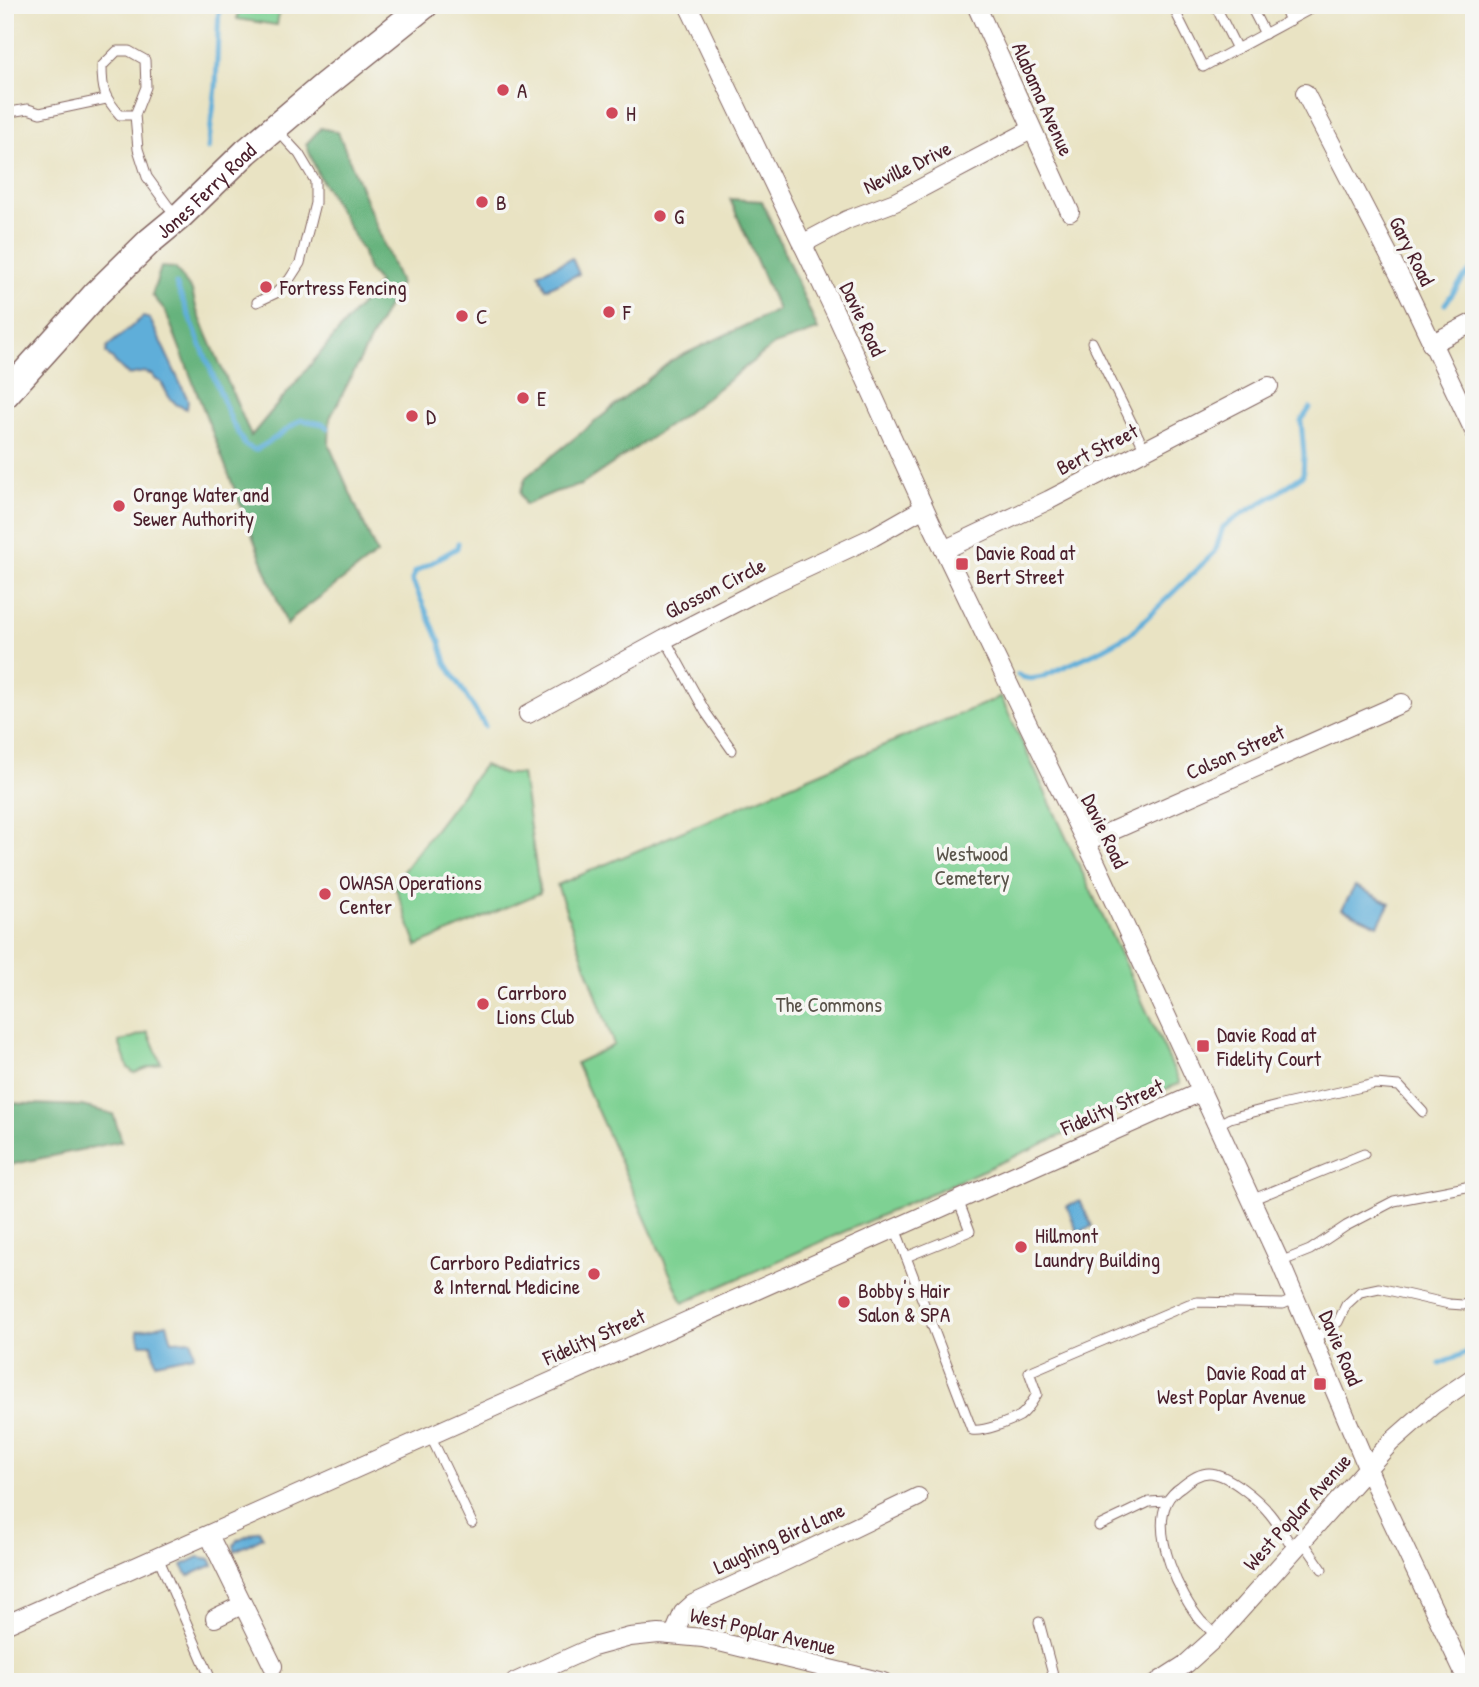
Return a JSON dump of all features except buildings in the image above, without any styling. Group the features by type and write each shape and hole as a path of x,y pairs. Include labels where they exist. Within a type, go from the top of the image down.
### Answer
{"main road":[{"name":"Jones Ferry Road","path":"5,395 97,293 150,241 275,127 425,5"}],"street":[{"name":"Davie Road","path":"688,5 944,550 1085,841 1280,1262 1389,1515 1468,1682"},
{"name":"Alabama Avenue","path":"976,5 1070,212"},
{"name":"Gary Road","path":"1305,93 1405,286 1474,431"},
{"name":"Neville Drive","path":"802,244 848,220 895,202 1031,130"},
{"path":"1431,344 1474,322"},
{"name":"Bert Street","path":"944,550 1048,500 1269,386"},
{"name":"Glosson Circle","path":"528,714 665,639 766,587 873,537 925,508"},
{"name":"Colson Street","path":"1085,841 1402,702"},
{"name":"Fidelity Street","path":"5,1625 1201,1092"},
{"name":"West Poplar Avenue","path":"1158,1682 1178,1676 1368,1466 1414,1421 1448,1393 1474,1377"},
{"name":"Laughing Bird Lane","path":"674,1634 682,1613 693,1604 918,1497"},
{"path":"209,1535 273,1666"},
{"path":"215,1618 242,1605"},
{"name":"West Poplar Avenue","path":"515,1682 593,1647 644,1634 703,1638 883,1682"}],"lane":[{"path":"1172,5 1203,67 1318,5"},
{"path":"1215,5 1237,49"},
{"path":"1250,5 1265,34"},
{"path":"1283,5 1290,21"},
{"path":"135,116 120,116 106,99 102,66 117,51 130,51 145,60 146,88 135,116 138,149 147,177 179,217"},
{"path":"5,114 28,109 40,113 106,99"},
{"path":"257,302 276,293 289,280 300,262 315,203 315,181 299,155 275,127"},
{"path":"1092,342 1144,450"},
{"path":"665,639 706,713 732,750"},
{"path":"1217,1125 1230,1118 1375,1084 1399,1086 1423,1112"},
{"path":"1251,1200 1364,1154"},
{"path":"1280,1262 1310,1250 1346,1226 1394,1201 1466,1187"},
{"path":"906,1257 970,1231 958,1200"},
{"path":"895,1228 972,1430 980,1431 1019,1416 1029,1407 1037,1394 1029,1372 1189,1304 1283,1304 1295,1299"},
{"path":"1313,1340 1338,1322 1346,1305 1360,1292 1379,1288 1449,1304 1463,1305 1474,1301"},
{"path":"430,1435 472,1523"},
{"path":"1217,1636 1201,1621 1172,1574 1165,1543 1163,1518 1167,1501 1179,1488 1197,1476 1210,1473 1230,1480 1248,1493 1321,1569"},
{"path":"1099,1526 1149,1502 1167,1501"},
{"path":"158,1557 212,1682"},
{"path":"1039,1622 1055,1682"}],"green space":[{"path":"239,5 280,5 277,25 237,19"},
{"path":"321,128 338,132 400,283 330,418 329,445 377,554 296,615 287,625 165,310 152,295 161,267 175,268 192,291 197,311 251,436 379,283 368,270 362,250 318,174 306,144"},
{"path":"730,199 762,201 818,330 774,345 680,418 581,485 555,492 525,505 520,493 526,477 672,360 778,310"},
{"name":"The Commons","path":"1001,697 1180,1083 683,1303 576,1063 614,1045 557,885"},
{"path":"484,765 503,774 522,774 540,893 417,946 394,883"},
{"path":"148,1032 161,1063 134,1073 128,1068 119,1042"},
{"path":"5,1103 82,1106 113,1114 122,1141 5,1166"}],"water":[{"path":"572,258 579,274 546,289 539,273"},
{"path":"143,317 150,319 188,400 187,409 177,405 169,397 161,382 153,375 144,372 128,375 106,353 107,347"},
{"path":"1355,886 1390,903 1378,925 1342,909"},
{"path":"1080,1201 1092,1226 1078,1233 1067,1206"},
{"path":"167,1324 172,1341 192,1340 194,1355 156,1363 151,1344 140,1344 137,1331"},
{"path":"259,1530 263,1537 235,1551 237,1540"},
{"path":"199,1557 210,1559 213,1565 188,1576 182,1565"}],"waterway":[{"path":"208,149 216,87 219,5"},
{"path":"1445,304 1474,267"},
{"path":"176,284 232,422 245,445 255,450 301,420 323,424 328,428"},
{"path":"1018,675 1030,679 1042,677 1130,634 1215,552 1223,527 1303,475 1301,421 1310,408"},
{"path":"458,543 457,548 415,572 412,580 440,642 446,663 485,726"},
{"path":"1440,1364 1474,1349"}],"place":[{"name":"A","path":"503,90"},
{"name":"H","path":"612,113"},
{"name":"B","path":"482,202"},
{"name":"G","path":"660,216"},
{"name":"Fortress Fencing","path":"266,287"},
{"name":"F","path":"609,312"},
{"name":"C","path":"462,316"},
{"name":"E","path":"523,398"},
{"name":"D","path":"412,416"},
{"name":"Orange Water and Sewer Authority","path":"119,506"},
{"name":"Davie Road at Bert Street","path":"962,564"},
{"name":"OWASA Operations Center","path":"325,894"},
{"name":"Carrboro Lions Club","path":"483,1004"},
{"name":"Davie Road at Fidelity Court","path":"1203,1046"},
{"name":"Hillmont Laundry Building","path":"1021,1247"},
{"name":"Carrboro Pediatrics & Internal Medicine","path":"594,1274"},
{"name":"Bobby's Hair Salon & SPA","path":"844,1302"},
{"name":"Davie Road at West Poplar Avenue","path":"1320,1384"}],"park label":[{"name":"Westwood Cemetery","path":"972,865"}]}
